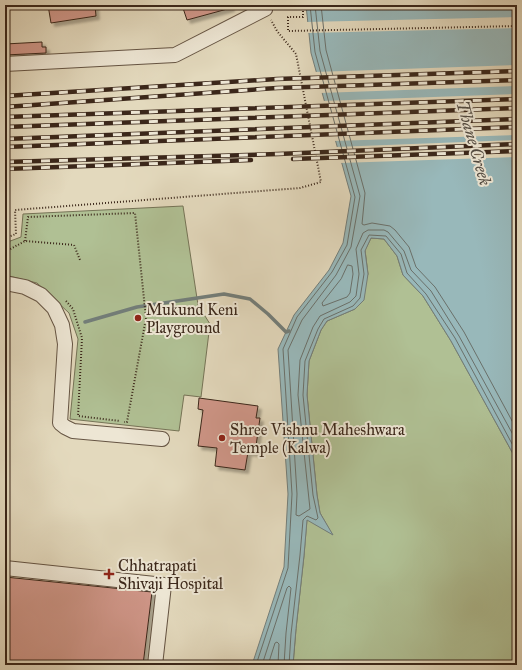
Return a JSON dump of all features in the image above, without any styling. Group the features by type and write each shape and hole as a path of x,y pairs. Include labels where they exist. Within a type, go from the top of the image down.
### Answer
{"street":[{"path":"5,64 175,56 265,7"},
{"path":"5,283 25,286 41,295 54,308 62,325 65,344 60,423 73,431 162,438"},
{"path":"5,568 164,585 155,665"}],"path":[{"path":"5,238 16,234 15,210 300,188 321,182 296,54 278,31 265,7"},
{"path":"290,8 303,7 303,17 288,17 288,31 517,26"},
{"path":"25,241 28,217 135,213 146,318 126,422 78,416 82,338 73,309 62,298"},
{"path":"5,252 25,241 74,245 80,260"}],"green space":[{"name":"Mukund Keni Playground","path":"183,206 198,305 210,324 201,397 184,395 179,431 70,419 78,339 69,313 37,283 5,275 5,243 21,237 23,214"},
{"path":"371,238 384,239 397,256 403,275 423,296 451,341 517,461 517,665 293,665 307,519 332,534 320,513 317,495 307,395 309,361 321,330 327,321 355,309 368,274 365,250"}],"water":[{"name":"Thane Creek","path":"306,5 517,5 517,461 451,341 423,296 403,275 397,256 384,239 371,238 365,251 368,274 364,300 355,309 327,321 321,330 309,361 307,395 317,495 320,513 333,535 307,520 293,665 252,665 284,567 288,494 278,349 294,315 329,270 343,243 351,196 311,53"}],"pier":[{"path":"517,17 517,28 307,33 306,22"},
{"path":"517,65 517,86 320,93 314,72"},
{"path":"517,94 517,135 333,141 322,101"},
{"path":"517,140 517,157 340,163 335,147"}],"building":[{"path":"48,5 95,5 96,16 51,23"},
{"path":"182,5 231,5 231,8 187,20"},
{"path":"42,42 42,47 46,47 46,53 5,55 5,44"},
{"path":"199,398 258,406 256,418 260,418 255,453 248,452 245,470 215,466 217,448 198,446 203,410 198,409"},
{"path":"5,577 152,592 143,665 5,665"}],"waterway":[{"path":"85,322 137,307 224,294 250,299 286,332 289,331"}],"railway":[{"path":"5,96 277,79 517,71"},
{"path":"5,107 277,88 517,80"},
{"path":"5,117 517,99"},
{"path":"5,127 517,108"},
{"path":"5,139 517,119"},
{"path":"5,147 517,127"},
{"path":"5,162 278,154 517,144"},
{"path":"293,159 517,151"},
{"path":"5,169 251,160"}],"place":[{"name":"Mukund Keni Playground","path":"138,318"},
{"name":"Shree Vishnu Maheshwara Temple (Kalwa)","path":"222,438"},
{"name":"Chhatrapati Shivaji Hospital","path":"109,574"}]}
